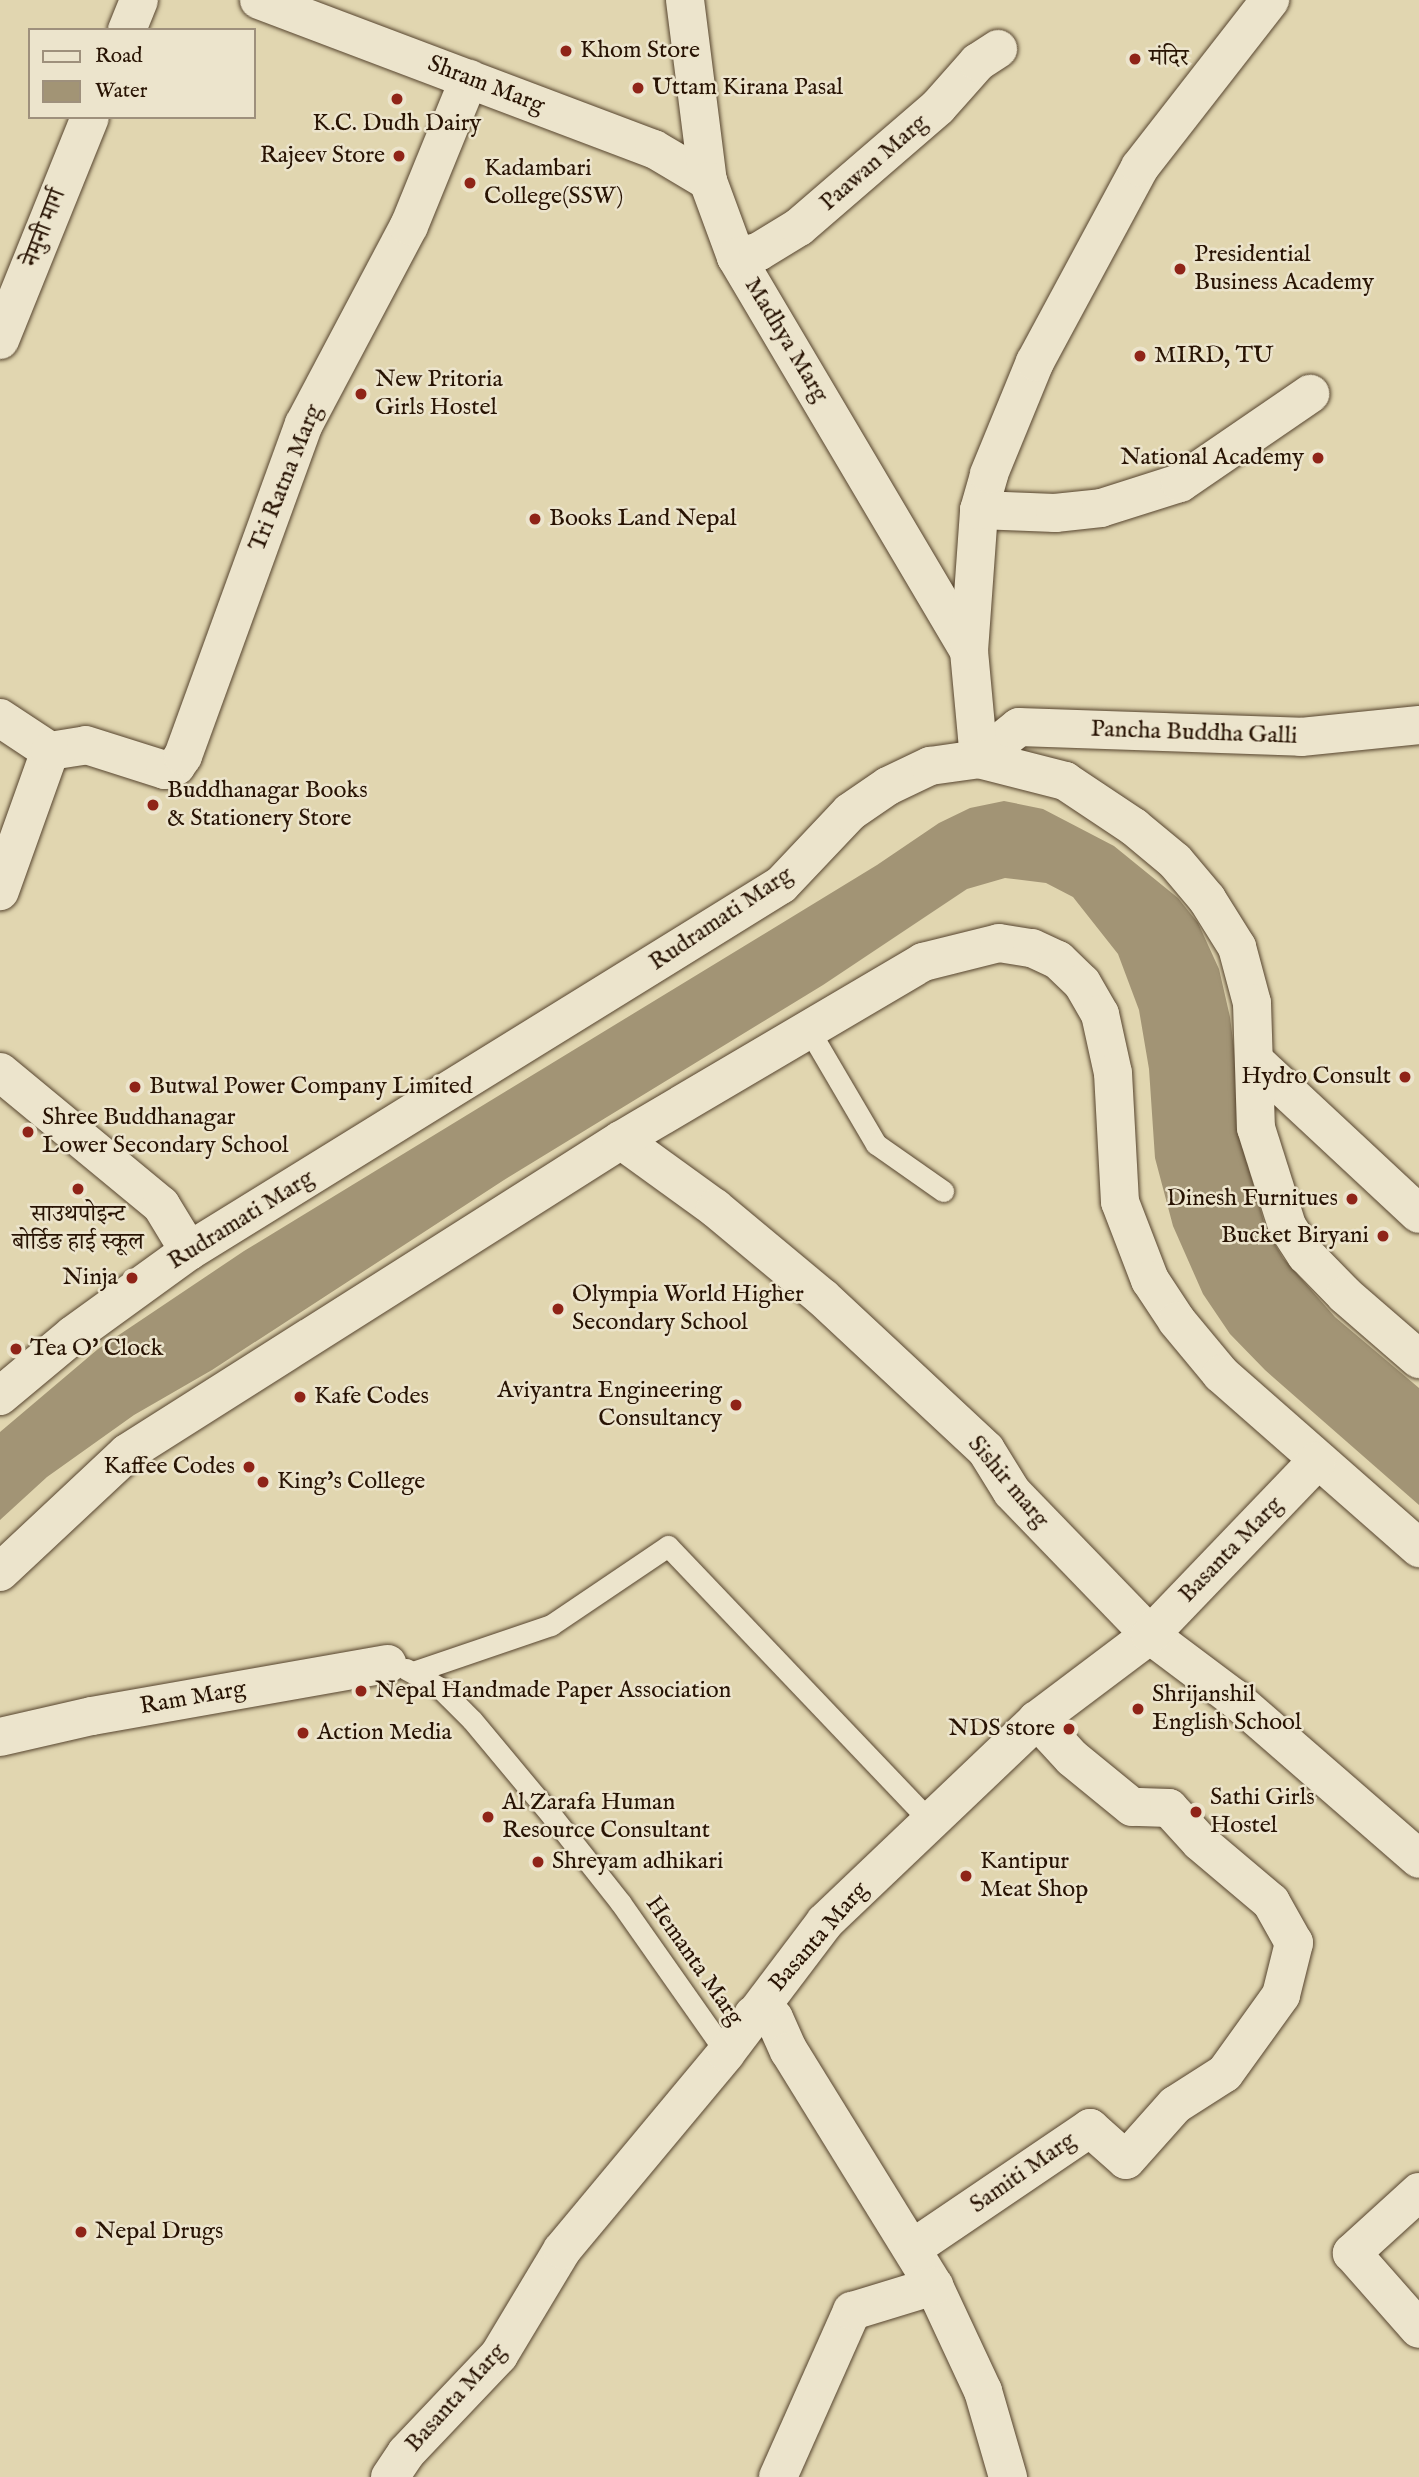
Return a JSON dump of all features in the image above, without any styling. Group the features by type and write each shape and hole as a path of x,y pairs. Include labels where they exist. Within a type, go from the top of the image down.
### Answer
{"street":[{"path":"128,28 139,0"},
{"name":"Shram Marg","path":"259,0 654,149 708,181"},
{"name":"Madhya Marg","path":"685,0 708,181 736,257 969,651"},
{"path":"979,759 969,651 979,510 989,474 1035,362 1140,167 1270,0"},
{"name":"Paawan Marg","path":"736,257 758,252 799,227 938,107 978,62 998,50"},
{"name":"Tri Ratna Marg","path":"50,751 86,745 165,770 176,766 183,756 304,424 409,226 469,79"},
{"name":"नेमुनी मार्ग","path":"0,340 89,119"},
{"path":"979,510 1055,513 1101,508 1180,483 1310,394"},
{"path":"0,718 50,751 0,891"},
{"name":"Pancha Buddha Galli","path":"979,759 1019,727 1301,737 1419,726"},
{"name":"Rudramati Marg","path":"0,1396 73,1335 189,1251 781,885 850,812 888,786 930,766 979,759 1065,781 1175,861 1208,899 1237,947 1252,1003 1257,1063 1256,1128 1287,1226 1306,1255 1345,1295 1419,1359"},
{"path":"0,1572 127,1453 621,1140 923,962 975,946 999,943 1032,948 1058,960 1082,983 1100,1014 1113,1073 1120,1202 1150,1280 1222,1374 1419,1548"},
{"path":"1257,1063 1419,1214"},
{"path":"0,1072 161,1205 189,1251"},
{"name":"Sishir marg","path":"621,1140 715,1208 822,1297 986,1450 1012,1492 1150,1635 1234,1698 1419,1859"},
{"name":"Basanta Marg","path":"390,2477 406,2453 499,2355 562,2250 726,2053 752,2015 825,1922 1037,1720 1150,1635 1323,1465"},
{"name":"Ram Marg","path":"0,1737 92,1716 402,1668"},
{"name":"Samiti Marg","path":"913,2248 1090,2128 1126,2160 1175,2105 1225,2073 1281,1995 1294,1943 1271,1902 1200,1842 1170,1808 1132,1807 1072,1758 1037,1720"},
{"path":"752,2015 774,2018 789,2051 913,2248 934,2286 983,2391 1008,2477"},
{"path":"1419,2192 1353,2253 1419,2329"},
{"path":"778,2477 852,2311 934,2286"}],"lane":[{"path":"809,1030 876,1144 943,1191"},
{"path":"402,1668 551,1625 668,1546 930,1821"},
{"name":"Hemanta Marg","path":"402,1668 472,1720 620,1902 726,2053"}],"water":[{"path":"1004,801 1043,809 1114,846 1178,898 1198,923 1219,969 1230,1017 1249,1169 1266,1229 1283,1258 1335,1317 1419,1388 1419,1505 1265,1370 1230,1334 1203,1294 1173,1226 1155,1158 1149,1069 1139,1010 1118,954 1073,897 1046,883 1005,878 967,889 823,985 504,1180 212,1370 134,1415 47,1477 0,1520 0,1432 98,1349 244,1251 877,865 939,823 970,808"}],"place":[{"name":"Khom Store","path":"566,51"},
{"name":"मंदिर","path":"1135,59"},
{"name":"Uttam Kirana Pasal","path":"638,88"},
{"name":"K.C. Dudh Dairy","path":"397,99"},
{"name":"Rajeev Store","path":"399,156"},
{"name":"Kadambari College(SSW)","path":"470,183"},
{"name":"Presidential Business Academy","path":"1180,269"},
{"name":"MIRD, TU","path":"1140,356"},
{"name":"New Pritoria Girls Hostel","path":"361,394"},
{"name":"National Academy","path":"1318,458"},
{"name":"Books Land Nepal","path":"535,519"},
{"name":"Buddhanagar Books & Stationery Store","path":"153,805"},
{"name":"Hydro Consult","path":"1405,1077"},
{"name":"Butwal Power Company Limited","path":"135,1087"},
{"name":"Shree Buddhanagar Lower Secondary School","path":"28,1132"},
{"name":"साउथपोइन्ट बोर्डिङ हाई स्कूल","path":"78,1189"},
{"name":"Dinesh Furnitues","path":"1352,1199"},
{"name":"Bucket Biryani","path":"1383,1236"},
{"name":"Ninja","path":"132,1278"},
{"name":"Olympia World Higher Secondary School","path":"558,1309"},
{"name":"Tea O' Clock","path":"16,1349"},
{"name":"Kafe Codes","path":"300,1397"},
{"name":"Aviyantra Engineering Consultancy","path":"736,1405"},
{"name":"Kaffee Codes","path":"249,1467"},
{"name":"King's College","path":"263,1482"},
{"name":"Nepal Handmade Paper Association","path":"361,1691"},
{"name":"Shrijanshil English School","path":"1138,1709"},
{"name":"NDS store","path":"1069,1729"},
{"name":"Action Media","path":"303,1733"},
{"name":"Sathi Girls Hostel","path":"1196,1812"},
{"name":"Al Zarafa Human Resource Consultant","path":"488,1817"},
{"name":"Shreyam adhikari","path":"538,1862"},
{"name":"Kantipur Meat Shop","path":"966,1876"},
{"name":"Nepal Drugs","path":"81,2232"}]}
